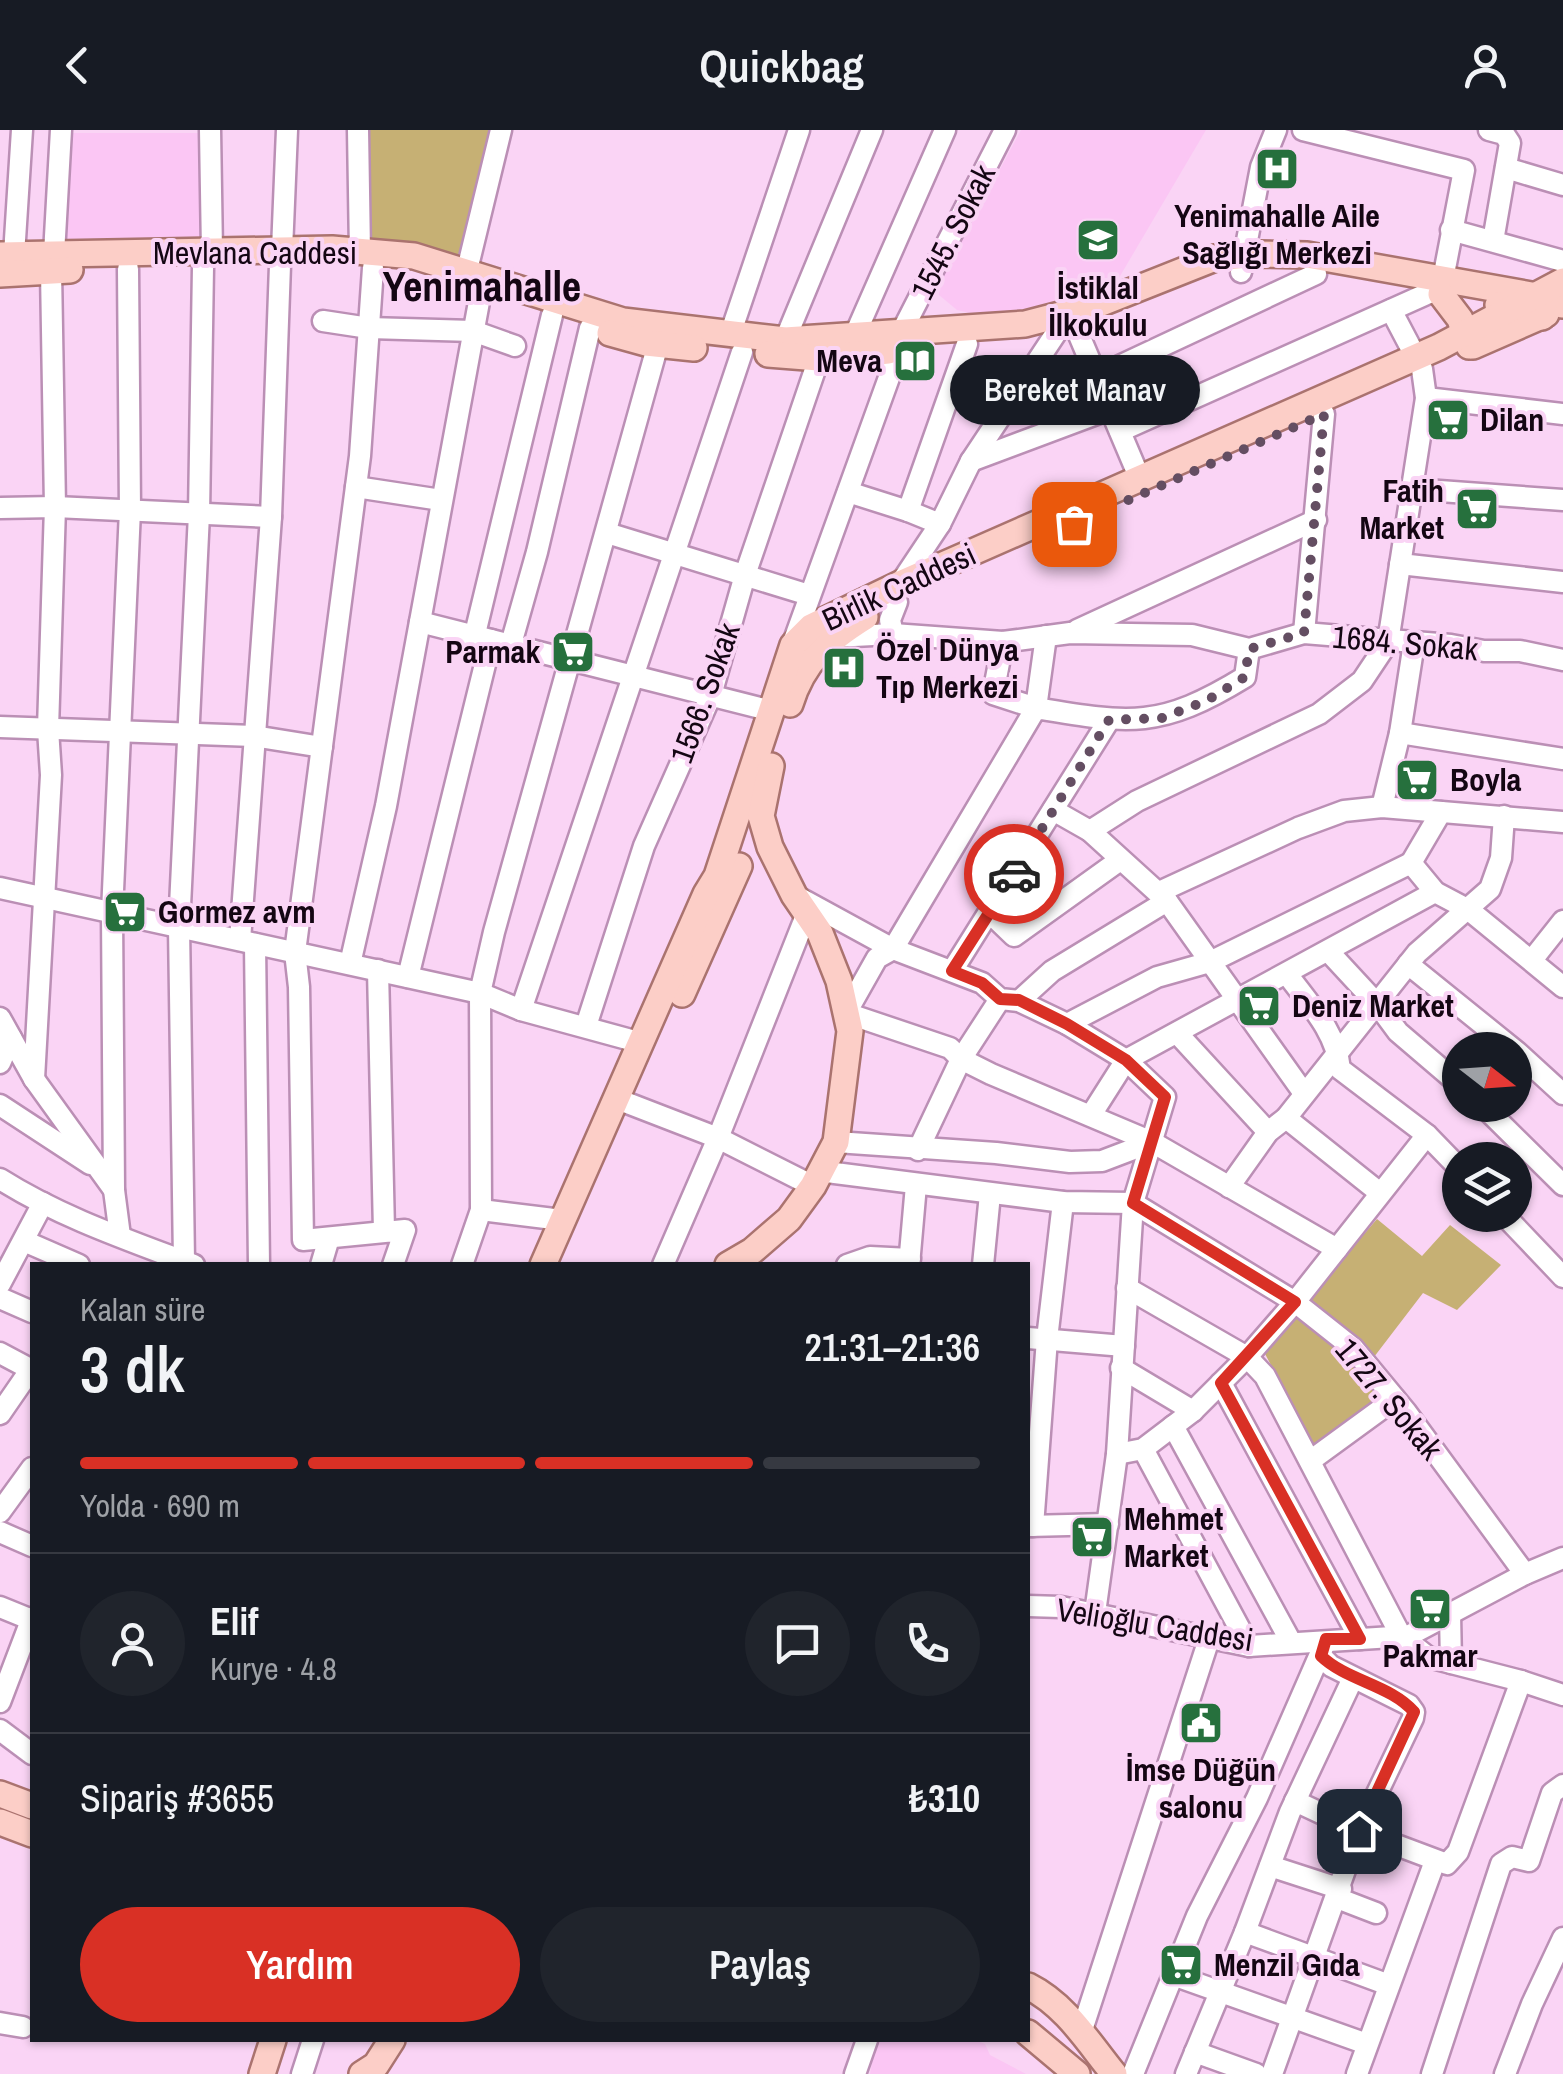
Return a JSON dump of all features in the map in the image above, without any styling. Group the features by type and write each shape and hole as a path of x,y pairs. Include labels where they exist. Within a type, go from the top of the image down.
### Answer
{"main road":[{"name":"Mevlana Caddesi","path":"5,261 281,258 327,264 366,260 474,281 623,321 819,358 900,342 1027,330 1066,331 1096,324 1242,263 1306,254 1438,288"},
{"name":"Mevlana Caddesi","path":"474,281 552,315 658,344 854,337 966,344 1027,330 1215,258 1270,270 1438,288 1544,306"},
{"name":"Mevlana Caddesi","path":"53,262 128,269 208,259"},
{"name":"Birlik Caddesi","path":"734,1262 752,1252 789,1220 836,1142 850,1031 839,981 820,933 770,847 761,816 764,788 795,686 812,656 832,637 899,593 1140,479 1419,363 1544,306 1563,281"},
{"path":"1438,288 1468,340"},
{"name":"Birlik Caddesi","path":"544,1262 562,1220 625,1102 642,1043 717,876 793,645 812,627 1324,414 1419,363"},
{"path":"717,876 741,861 762,861 800,904"},
{"path":"557,1262 625,1102 741,861"},
{"path":"0,1794 30,1805"},
{"path":"0,1822 30,1833"},
{"path":"1030,1987 1045,1994 1114,2074"},
{"path":"1076,2027 1063,2015 1049,2018 1036,2039 1077,2074"},
{"path":"262,2073 271,2042"},
{"path":"370,2071 391,2042"}],"street":[{"path":"5,261 22,130"},
{"path":"34,1079 51,775 48,729 56,507 53,262 61,130"},
{"path":"189,1262 179,927 199,514 210,130"},
{"path":"259,1262 247,942 254,736 272,517 288,130"},
{"path":"358,130 369,328 356,487 295,952 299,986 303,1240 405,1230 394,1262"},
{"path":"350,964 386,806 420,622 472,332 474,281 501,130"},
{"path":"521,1010 676,554 799,130"},
{"path":"785,340 872,130"},
{"path":"854,337 945,130"},
{"name":"1545. Sokak","path":"793,645 900,342 1006,130"},
{"path":"1242,263 1262,167 1276,130"},
{"path":"1120,431 1438,288 1464,170 1303,130"},
{"path":"1489,130 1504,134 1510,143 1493,241"},
{"path":"1506,168 1563,185"},
{"path":"1452,230 1563,260"},
{"path":"120,1236 114,1190 112,912 130,510 128,269"},
{"path":"1098,376 1316,274"},
{"path":"1090,831 1137,802 1318,714 1362,681 1388,642 1426,398 1419,363 1391,310"},
{"path":"408,977 492,641 552,315"},
{"path":"323,321 369,328 472,332 515,346"},
{"path":"492,641 537,552 590,328"},
{"path":"893,634 890,620 899,593 940,524 970,462 1066,331 1098,376 1140,479"},
{"path":"463,1262 481,1210 480,993 658,344"},
{"path":"908,510 966,344"},
{"name":"1566. Sokak","path":"586,1026 644,846 711,695 745,575 819,358"},
{"path":"1426,398 1563,414"},
{"path":"970,462 1110,409"},
{"path":"1304,633 1324,414"},
{"path":"356,487 441,500"},
{"path":"1412,489 1563,500"},
{"path":"848,492 940,524"},
{"path":"0,508 272,517"},
{"path":"1070,632 1316,520"},
{"path":"608,533 809,595"},
{"path":"1400,564 1563,582"},
{"path":"420,622 772,711"},
{"path":"832,637 893,634 1003,642 1070,632 1192,635 1249,649 1245,677 1206,701 1162,718 1109,720 1036,708 993,694 1003,642"},
{"name":"1684. Sokak","path":"1249,649 1304,633 1520,651 1563,660"},
{"path":"1046,636 1036,708 892,949 877,958 846,1012 950,1048 961,1059 1152,1142 1337,1248"},
{"path":"1382,806 1400,733 1414,642"},
{"path":"952,971 1109,720"},
{"path":"0,727 254,736 322,748"},
{"path":"1400,733 1563,759"},
{"path":"918,1150 961,1059 1009,1000 1163,897 1298,828 1344,811 1382,806 1563,822"},
{"path":"1054,810 1090,831 1163,897 1303,1092"},
{"path":"1067,1024 1157,977 1210,962 1410,863 1442,812"},
{"path":"1229,1186 1268,1132 1286,1118 1417,953 1490,890 1501,858 1504,816"},
{"path":"990,913 1014,936 1120,860"},
{"path":"1410,863 1436,892 1470,910 1563,987"},
{"path":"0,888 480,993 521,1010 642,1043"},
{"path":"1091,1115 1126,1060 1436,892"},
{"path":"665,1262 718,1138 800,904 892,949 982,983 1009,1000 1067,1024 1126,1060 1165,1097 1133,1203 1118,1454 1094,1613"},
{"path":"1532,960 1562,926"},
{"path":"1328,950 1398,1032 1442,1070"},
{"path":"1408,964 1563,1094"},
{"path":"378,970 384,1231"},
{"path":"1287,974 1331,1035 1340,1069 1442,1150"},
{"path":"0,1018 34,1079 114,1190"},
{"path":"1177,1033 1268,1132"},
{"path":"0,1063 11,1038"},
{"path":"625,1102 816,1179 1063,1202 1133,1203"},
{"path":"0,1105 101,1172"},
{"path":"1286,1118 1380,1192"},
{"path":"1499,1122 1563,1185"},
{"path":"1118,1454 1144,1448 1193,1411 1247,1357 1427,1135"},
{"path":"836,1142 996,1152 1070,1162 1102,1161 1152,1142"},
{"path":"0,1179 43,1203 186,1262"},
{"path":"856,1262 870,1257 910,1262 916,1186"},
{"path":"983,1262 990,1194"},
{"path":"1063,1202 1037,1339 1030,1526 1108,1524"},
{"path":"0,1284 43,1203"},
{"name":"1727. Sokak","path":"1133,1203 1295,1302 1353,1348 1525,1574"},
{"path":"481,1210 562,1220"},
{"path":"1520,1232 1563,1277"},
{"path":"322,1262 329,1238"},
{"path":"24,1241 72,1262"},
{"path":"1127,1288 1247,1357 1265,1376 1402,1636 1428,1658 1520,1680 1563,1695"},
{"path":"0,1298 30,1311"},
{"path":"1037,1339 1124,1346"},
{"path":"0,1352 30,1369"},
{"path":"1122,1368 1193,1411"},
{"path":"0,1414 30,1373"},
{"path":"1221,1383 1360,1639"},
{"path":"1310,1462 1395,1399"},
{"path":"1173,1426 1291,1642"},
{"path":"1144,1448 1250,1646"},
{"path":"0,1512 30,1471"},
{"path":"0,1532 30,1545"},
{"name":"Velioğlu Caddesi","path":"1030,1606 1061,1607 1250,1646 1291,1642 1324,1648 1360,1639 1408,1636 1563,1558"},
{"path":"0,1607 30,1618"},
{"path":"1450,1614 1452,1663"},
{"path":"0,1702 6,1664 30,1622"},
{"path":"1076,2027 1209,1640"},
{"path":"1132,2074 1197,1916 1324,1648 1352,1678 1401,1701 1414,1712 1359,1831 1272,2074"},
{"path":"1186,2074 1292,1806 1352,1678"},
{"path":"1256,1798 1292,1806 1447,1864 1458,1852 1520,1680"},
{"path":"0,1730 30,1752"},
{"path":"1432,2074 1501,1864 1512,1857 1529,1861 1552,1793 1563,1785"},
{"path":"1357,2074 1434,1861"},
{"path":"1270,1866 1376,1913"},
{"path":"1245,1932 1389,1985"},
{"path":"1505,2074 1563,1938"},
{"path":"1172,1976 1367,2044"},
{"path":"0,2023 23,2027"},
{"path":"302,2074 311,2042"},
{"path":"851,2042 853,2074"},
{"path":"853,2074 866,2042"},
{"path":"1195,2052 1256,2074"}],"shaded area":[{"path":"365,130 494,130 466,257 364,242"},
{"path":"1021,130 1206,130 1113,288 1022,311 957,310 939,295 937,287"},
{"path":"71,133 207,133 208,238 62,242"},
{"path":"1377,1219 1422,1256 1444,1232 1459,1232 1501,1265 1457,1310 1423,1293 1374,1357 1309,1298"},
{"path":"1297,1313 1335,1343 1386,1398 1316,1449 1264,1352"},
{"path":"876,2042 980,2042 990,2055 1026,2074 870,2074"}],"way so far":[{"path":"1014,874 1109,720 1162,718 1206,701 1245,677 1249,649 1304,633 1324,414 1074,524"}],"place":[{"name":"Yenimahalle Aile Sağlığı Merkezi","path":"1277,169"},
{"name":"İstiklal İlkokulu","path":"1098,240"},
{"name":"Meva","path":"915,361"},
{"name":"Dilan","path":"1448,420"},
{"name":"Fatih Market","path":"1477,509"},
{"name":"Bereket Manav","path":"1074,524"},
{"name":"Parmak","path":"573,652"},
{"name":"Özel Dünya Tıp Merkezi","path":"844,668"},
{"name":"Boyla","path":"1417,780"},
{"name":"Gormez avm","path":"125,912"},
{"name":"Deniz Market","path":"1259,1006"},
{"name":"Mehmet Market","path":"1092,1537"},
{"name":"Pakmar","path":"1430,1609"},
{"name":"İmse Düğün salonu","path":"1201,1723"},
{"name":"Menzil Gıda","path":"1181,1965"}],"district":[{"name":"Yenimahalle","path":"482,286"}],"route":[{"path":"1014,874 952,971 982,983 1000,999 1019,1000 1067,1024 1126,1060 1165,1097 1133,1203 1295,1302 1221,1383 1360,1639 1326,1639 1321,1656 1352,1678 1409,1705 1414,1712 1359,1831"}]}
